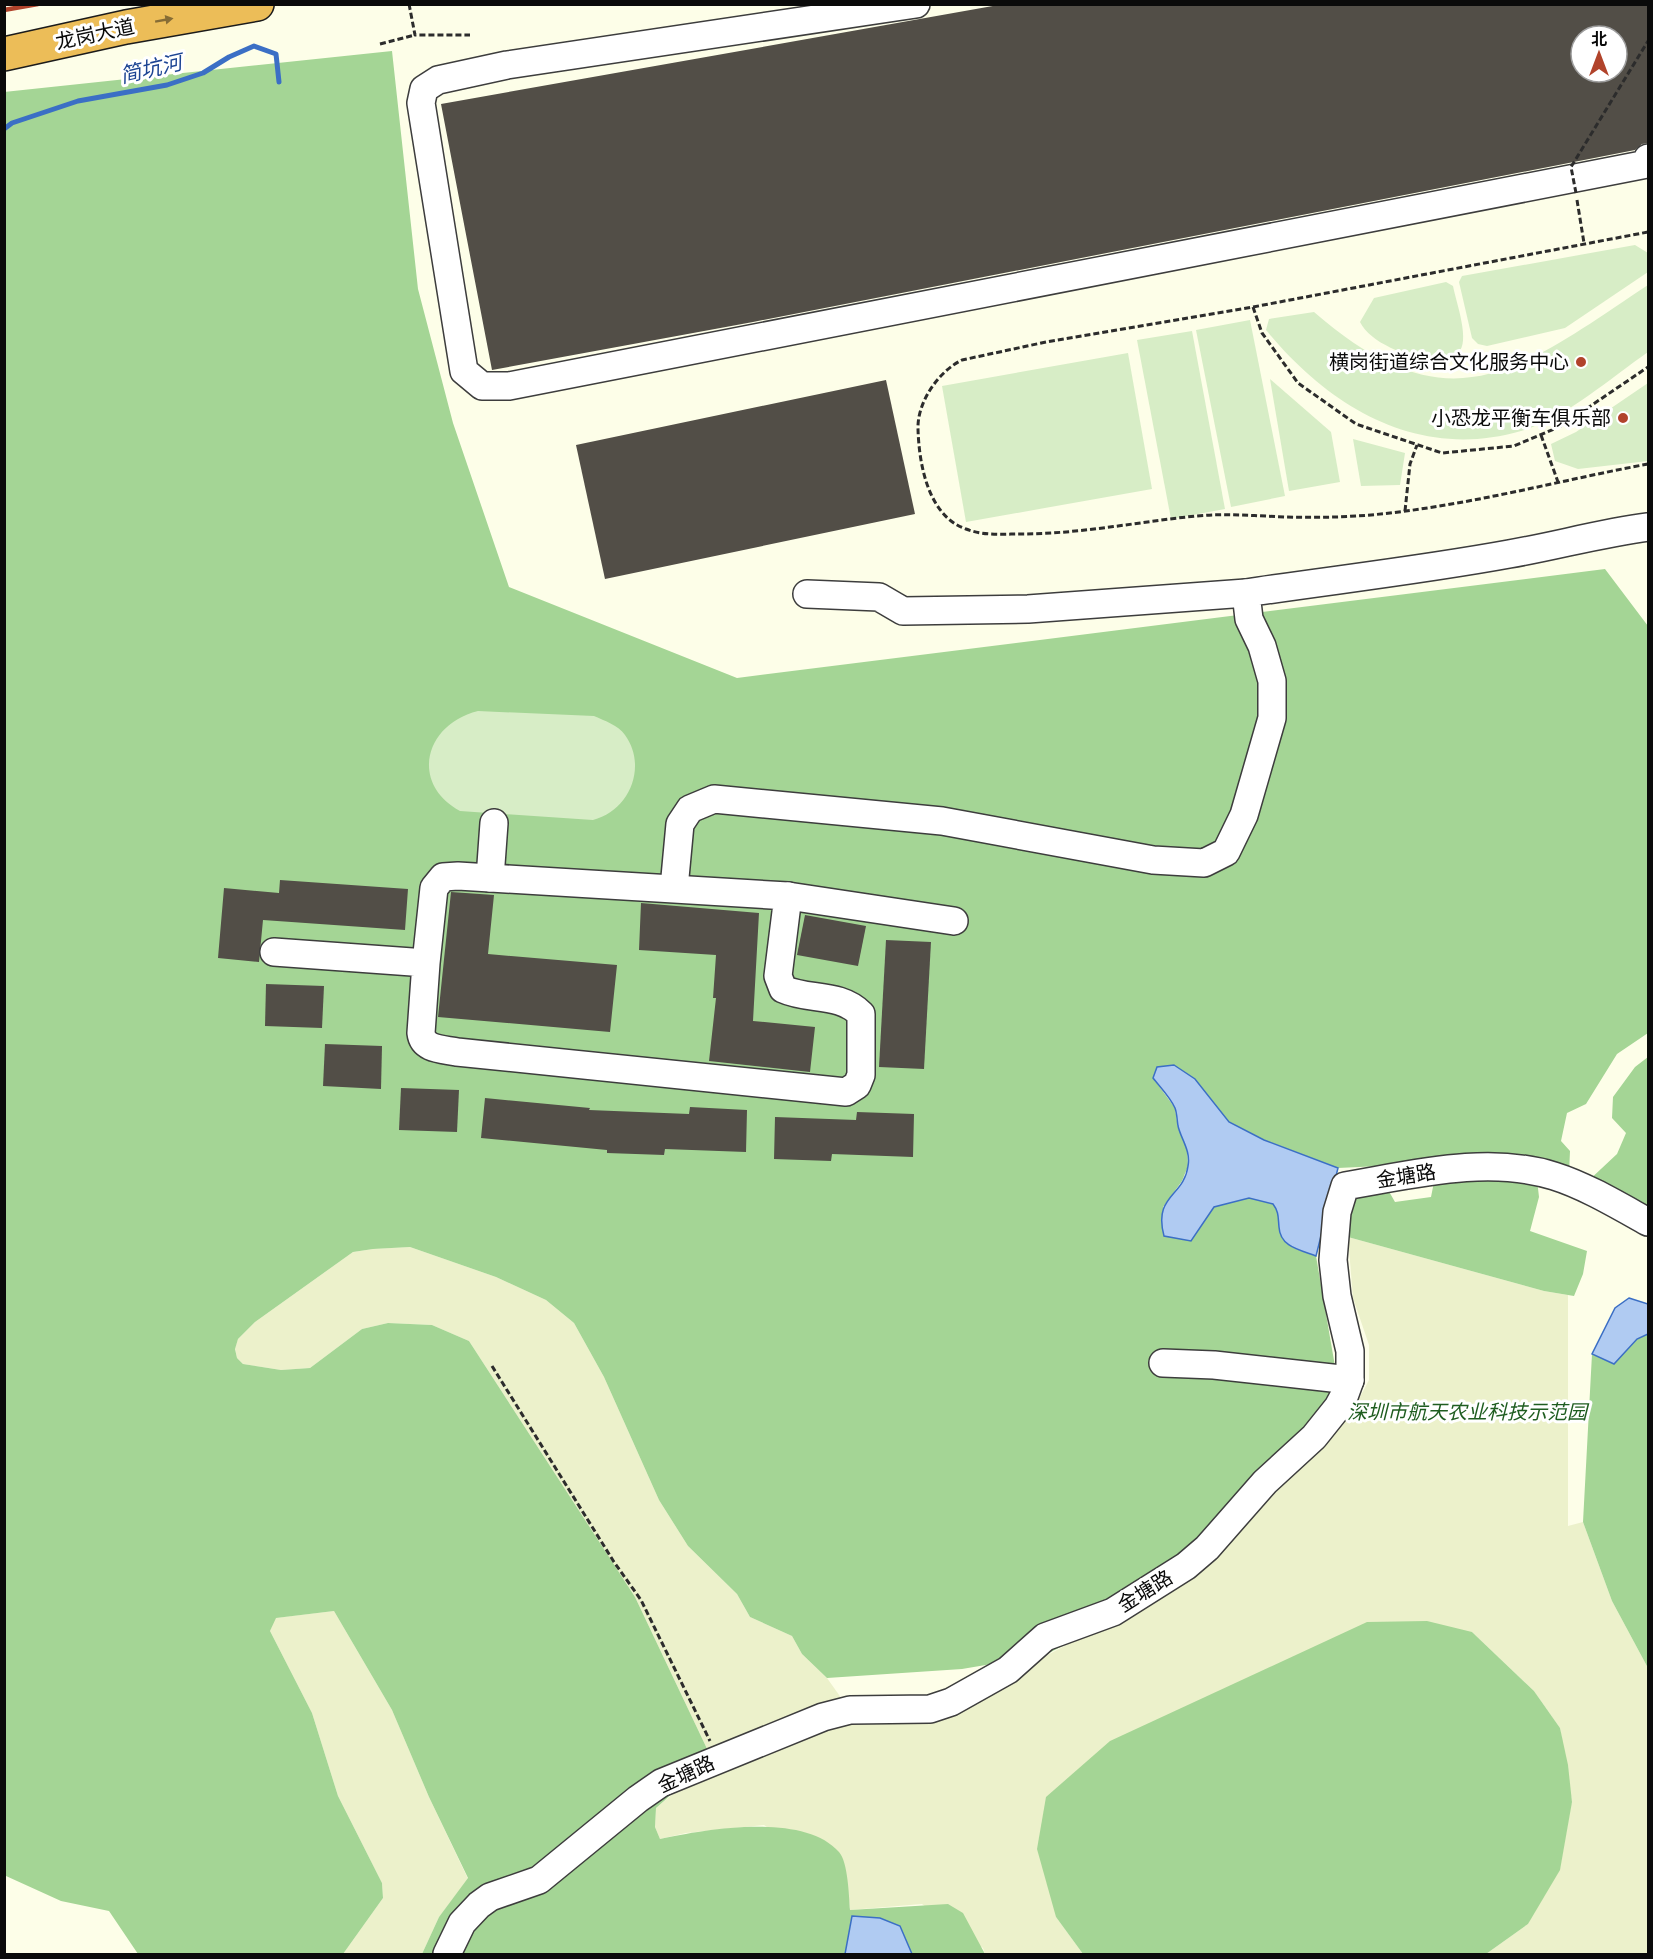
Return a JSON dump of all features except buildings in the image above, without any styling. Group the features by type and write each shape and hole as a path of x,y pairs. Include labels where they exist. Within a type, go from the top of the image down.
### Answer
{"highway":[{"name":"龙岗大道","path":"4,54 126,27 257,4"}],"street":[{"path":"916,4 507,65 438,80 424,89 421,103 464,371 482,386 509,386 1648,162"},
{"path":"807,594 879,597 903,611 1028,609 1246,593 1430,568 1511,554 1616,531 1648,527"},
{"path":"674,888 680,824 690,808 714,799 942,821 1153,860 1204,862 1226,852 1244,815 1272,718 1272,681 1262,646 1248,619 1246,593"},
{"path":"490,878 494,823"},
{"path":"788,896 778,976 783,988 794,994 836,999 852,1006 861,1014 861,1075 858,1085 846,1092 516,1058 427,1046 422,1041 426,963 434,888 443,878 490,878 788,896 954,921"},
{"path":"274,952 426,963"},
{"name":"金塘路","path":"447,1954 462,1923 490,1897 539,1880 649,1791 674,1777 823,1717 850,1710 918,1710 940,1706 1008,1670 1045,1637 1113,1612 1186,1566 1208,1548 1265,1482 1298,1453 1328,1420 1338,1407 1350,1380 1350,1352 1337,1296 1333,1260 1337,1212 1348,1176 1444,1170 1521,1170 1554,1176 1648,1222"},
{"path":"1163,1363 1214,1365 1350,1380"}],"path":[{"path":"409,4 415,35"},
{"path":"380,44 415,35 470,35"},
{"path":"1584,243 1571,167 1648,41"},
{"path":"1648,232 1253,307 1046,342 962,360 949,366 936,380 924,405 918,426 922,463 931,494 943,512 965,529 991,535 1047,534 1222,514 1320,517 1405,511 1480,500 1648,464"},
{"path":"1253,307 1262,333 1298,383 1356,424 1442,453 1514,446 1541,435 1561,426 1648,367"},
{"path":"1541,435 1558,482"},
{"path":"1405,511 1410,464 1417,444"},
{"path":"492,1366 526,1416 614,1562 641,1600 719,1758"}],"green space":[{"path":"392,51 418,289 453,423 509,587 737,678 1605,569 1648,626 1648,1033 1617,1054 1586,1104 1567,1113 1561,1141 1570,1151 1569,1173 1422,1164 1338,1168 1264,1140 1229,1122 1214,1105 1153,1078 1175,1108 1178,1128 1187,1147 1188,1166 1182,1181 1163,1207 1191,1241 1214,1207 1249,1198 1273,1204 1283,1239 1292,1247 1316,1256 1337,1378 1325,1440 1206,1563 1121,1616 1045,1655 962,1669 827,1678 802,1654 792,1636 750,1617 737,1594 688,1546 659,1500 604,1377 574,1323 546,1300 496,1277 410,1247 353,1252 255,1322 238,1339 235,1349 237,1358 243,1364 281,1370 310,1368 362,1329 388,1323 432,1325 469,1341 635,1597 709,1753 656,1808 655,1827 660,1839 728,1828 779,1828 803,1832 823,1840 839,1852 848,1880 850,1910 948,1904 963,1913 985,1954 912,1954 900,1926 852,1916 845,1954 422,1954 439,1917 468,1878 429,1797 392,1710 334,1611 276,1618 270,1631 312,1713 338,1796 382,1883 383,1898 343,1954 138,1954 109,1911 61,1901 6,1876 4,1872 4,92"},
{"name":"横岗街道综合文化服务中心","path":"1635,245 1648,253 1648,272 1565,328 1487,346 1478,344 1472,338 1459,282 1462,276"},
{"name":"横岗街道综合文化服务中心","path":"1446,282 1453,286 1462,321 1462,348 1458,353 1430,359 1401,352 1372,336 1360,322 1374,298"},
{"name":"横岗街道综合文化服务中心","path":"1648,285 1648,352 1587,397 1554,417 1521,431 1483,438 1447,439 1412,433 1378,421 1347,404 1318,382 1291,358 1266,330 1269,319 1314,312 1362,348 1406,370 1446,378 1484,375 1522,362 1561,342"},
{"path":"1250,320 1285,496 1231,507 1196,330"},
{"path":"1192,331 1225,509 1171,519 1137,340"},
{"path":"1128,353 1152,489 966,522 942,386"},
{"path":"1270,379 1331,432 1340,482 1289,491"},
{"name":"小恐龙平衡车俱乐部","path":"1648,383 1648,461 1578,469 1555,461 1551,444 1576,432"},
{"path":"1353,439 1405,453 1400,485 1361,486"},
{"path":"478,711 594,716 615,726 625,735 632,747 635,761 631,786 625,798 606,815 593,820 460,811 444,799 434,785 429,770 430,755 436,741 446,728 460,718"},
{"path":"1648,1057 1648,1212 1586,1183 1617,1154 1626,1133 1612,1118 1613,1097 1635,1067"},
{"path":"1465,1175 1537,1180 1539,1197 1530,1231 1587,1251 1583,1274 1574,1296 1544,1291 1348,1237 1352,1201 1370,1188 1387,1188 1395,1202 1431,1197 1434,1182"},
{"name":"深圳市航天农业科技示范园","path":"1348,1237 1544,1291 1568,1295 1568,1526 1583,1522 1612,1601 1648,1668 1648,1954 1486,1954 1528,1924 1572,1802 1560,1728 1534,1691 1472,1632 1056,1917 1083,1954 985,1954 983,1948 922,1904 850,1910 847,1880 764,1825 686,1833 660,1839 655,1827 656,1808 673,1794 682,1779 709,1753 635,1597 469,1341 432,1325 388,1323 362,1329 310,1368 281,1370 243,1364 237,1358 235,1348 238,1339 255,1322 353,1252 410,1247 496,1277 546,1300 574,1323 604,1377 659,1500 688,1546 737,1594 750,1617 792,1636 802,1654 827,1678 854,1716 944,1710 1121,1616 1264,1505 1352,1412 1369,1380 1369,1345 1353,1298"},
{"path":"1648,1334 1648,1668 1612,1601 1583,1522 1592,1354 1614,1364 1637,1339"},
{"path":"334,1611 392,1710 429,1797 468,1879 439,1917 422,1954 343,1954 383,1898 382,1883 338,1796 312,1713 270,1631 275,1618"},
{"path":"1427,1621 1472,1632 1534,1691 1560,1728 1568,1765 1572,1802 1560,1870 1528,1924 1486,1954 1083,1954 1056,1917 1037,1849 1046,1797 1110,1741 1367,1622"}],"water":[{"path":"1174,1065 1195,1079 1229,1122 1264,1140 1338,1168 1316,1256 1292,1247 1283,1239 1273,1204 1249,1198 1214,1207 1191,1241 1164,1236 1163,1212 1166,1204 1181,1184 1189,1161 1175,1108 1153,1078 1157,1067"},
{"path":"1629,1298 1648,1304 1648,1334 1637,1339 1614,1364 1592,1354 1615,1308"},
{"path":"852,1916 880,1918 900,1926 912,1954 845,1954"}],"waterway":[{"name":"简坑河","path":"4,129 12,123 78,101 167,85 203,73 229,57 254,46 276,54 279,82"}],"railway":[{"path":"4,10 38,4"}],"place":[{"name":"横岗街道综合文化服务中心","path":"1581,362"},
{"name":"小恐龙平衡车俱乐部","path":"1623,418"}]}
